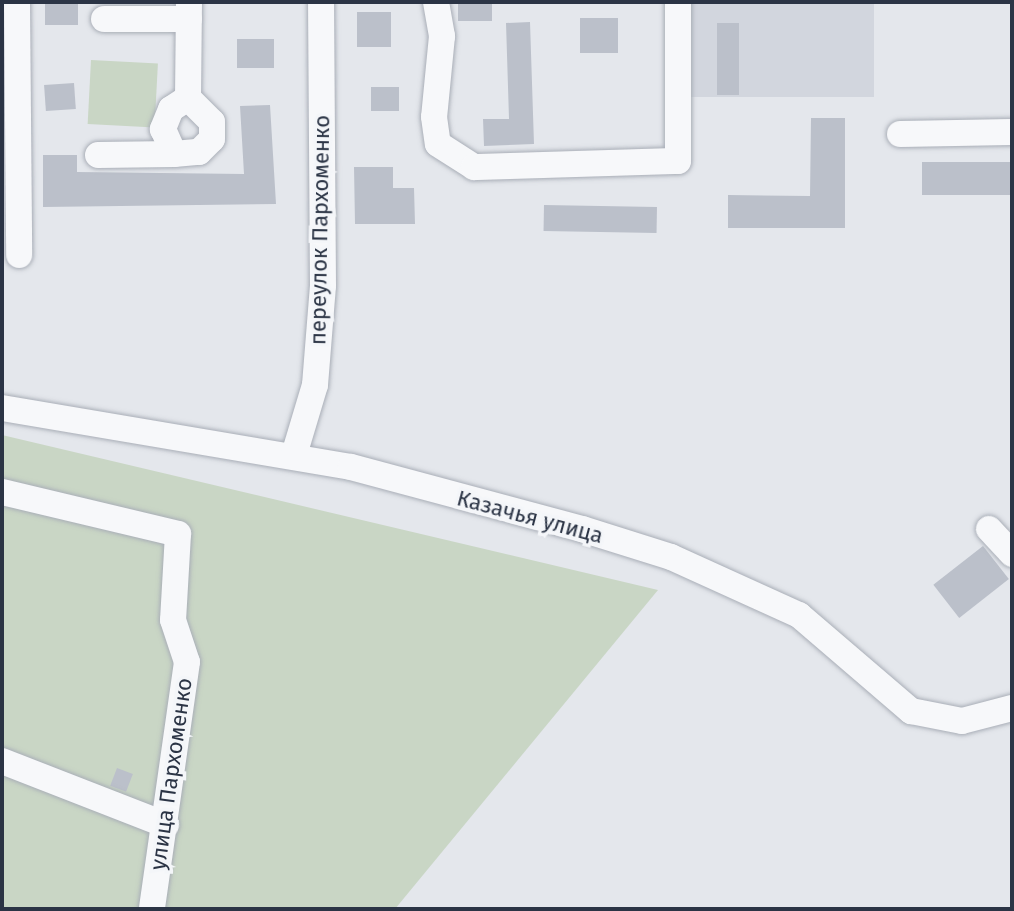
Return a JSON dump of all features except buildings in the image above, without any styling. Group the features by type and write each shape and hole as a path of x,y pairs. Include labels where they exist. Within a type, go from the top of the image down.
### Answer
{"street":[{"path":"17,2 10,132 19,255"},
{"name":"переулок Пархоменко","path":"294,455 315,385 323,285 321,2"},
{"path":"436,2 442,36 434,117 438,144 454,159 474,167 678,161 678,2"},
{"path":"98,155 199,152 212,139 212,122 188,98 189,11 104,19"},
{"path":"174,154 163,129 171,109 188,98"},
{"path":"900,134 1012,132"},
{"name":"Казачья улица","path":"2,408 294,455 671,557 799,615 834,641 881,692 927,718 962,721 1012,708"},
{"name":"улица Пархоменко","path":"2,492 178,534 173,620 187,662 152,909"},
{"path":"989,529 1012,554"},
{"path":"2,761 166,825"}],"shaded area":[{"path":"687,2 874,2 874,97 687,97"}],"green space":[{"path":"91,60 158,64 155,127 88,124"},
{"path":"2,435 658,590 395,909 2,909"}]}
